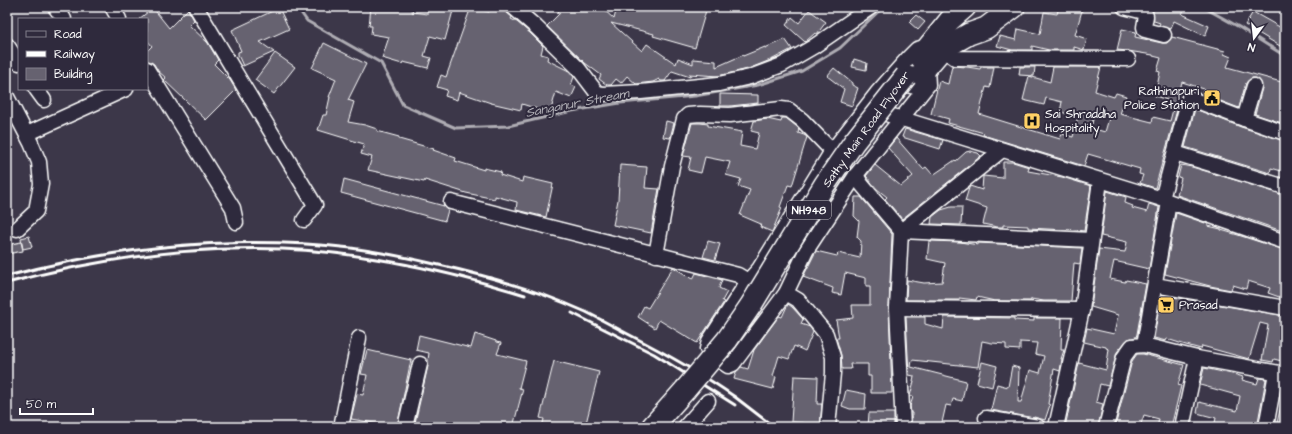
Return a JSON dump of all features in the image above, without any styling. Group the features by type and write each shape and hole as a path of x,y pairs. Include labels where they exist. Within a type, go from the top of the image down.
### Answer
{"highway":[{"path":"963,9 962,17 965,24 976,32"},
{"name":"NH948","path":"936,48 950,20 963,9"},
{"name":"NH948","path":"936,48 986,28 1002,11"},
{"name":"Sathy Main Road Flyover","path":"671,427 720,370 755,322 843,178 936,48"},
{"name":"Sathy Main Road Flyover","path":"652,427 665,414 727,340 751,305 825,184 886,99 915,76"}],"street":[{"path":"55,7 63,18"},
{"path":"112,7 118,18"},
{"path":"196,7 315,205 304,220"},
{"path":"513,7 578,68 597,92 603,94 641,92 719,84 750,77 782,65 813,47 871,7"},
{"path":"1124,7 1144,12 1146,16 1144,27 1145,30 1164,35"},
{"path":"7,45 18,62"},
{"path":"915,76 928,85 856,175 806,251 786,293 733,364 728,366 709,353 707,349 709,341 748,281 759,269 832,151 866,108 917,49 936,48 955,58 1128,59"},
{"path":"149,75 234,208 236,222"},
{"path":"1244,119 1254,86"},
{"path":"27,134 124,90"},
{"path":"7,97 27,134 39,162 41,184 36,211 17,229"},
{"path":"1144,345 1155,285 1165,201 1189,98 1285,133"},
{"path":"866,108 900,120 1165,201 1285,242"},
{"path":"656,255 672,166 684,119 688,115 730,115 781,109 789,110 802,120 832,151"},
{"path":"902,231 1002,150"},
{"path":"1175,153 1285,187"},
{"path":"856,175 862,185 902,231 897,308 903,427"},
{"path":"1056,427 1082,310 1090,240 1100,181"},
{"path":"451,202 738,275 748,281"},
{"path":"902,231 1090,240"},
{"path":"1155,285 1285,308"},
{"path":"786,293 798,300 826,334 833,357 828,427"},
{"path":"897,308 1082,310"},
{"path":"342,427 359,338"},
{"path":"1106,427 1124,357 1132,346 1144,345 1197,358 1281,374 1266,427"},
{"path":"1182,427 1197,358"},
{"path":"405,427 420,364"},
{"path":"685,427 708,401"},
{"path":"986,418 1038,427"}],"building":[{"path":"371,7 413,7 412,12 427,14 428,7 454,7 445,40 430,36 424,56 431,58 428,68 403,62 402,64 382,58 389,37 371,34 372,26 369,26"},
{"path":"471,7 489,12 491,7 506,12 512,17 511,19 530,33 543,46 541,54 548,56 547,60 569,71 574,77 571,85 576,87 571,98 556,92 550,113 522,104 521,110 491,103 459,92 457,100 445,96 447,90 437,87 441,75 446,77"},
{"path":"554,7 601,7 614,19 617,7 707,7 695,48 653,36 654,34 611,23 642,51 647,44 676,64 678,58 693,64 693,59 716,61 716,67 785,39 792,49 773,59 748,69 718,76 689,74 691,75 690,77 672,71 665,81 661,81 659,79 653,82 636,84 627,76 621,83 616,79 611,85 607,85 599,79 601,75 585,63 547,26 560,13"},
{"path":"1059,7 1083,7 1075,35 1087,39 1084,50 1074,47 1074,50 1049,50 1032,46 1032,50 1012,50 997,46 1000,36 1016,40 1018,29 1040,34 1044,12 1057,14"},
{"path":"1154,7 1179,7 1184,10 1182,14 1209,26 1205,36 1174,21 1170,30 1159,25 1160,23 1154,21"},
{"path":"153,8 169,28 188,9 194,20 189,25 208,43 218,60 214,64 230,80 236,90 206,120 164,80 166,78 158,71 154,64 148,61 148,50 152,46 148,41 148,18 140,18"},
{"path":"279,8 289,29 260,42 274,52 243,66 238,55 238,52 241,51 232,30"},
{"path":"809,10 826,22 817,34 815,33 805,42 786,25 792,17 799,23"},
{"path":"1253,12 1285,30 1285,49 1245,25"},
{"path":"916,15 925,22 918,30 909,22"},
{"path":"1122,29 1136,32 1135,37 1162,43 1167,43 1172,37 1225,51 1224,54 1231,57 1227,67 1285,83 1285,124 1255,114 1262,88 1260,81 1256,78 1252,78 1246,83 1239,108 1202,94 1204,89 1182,82 1176,103 1155,96 1160,72 1157,71 1161,58 1153,55 1117,50"},
{"path":"324,43 366,64 348,100 354,102 348,122 377,129 377,131 399,137 399,139 434,149 433,150 456,158 455,161 484,170 484,168 501,172 500,175 522,182 523,177 553,184 546,217 516,210 517,202 495,196 495,199 466,193 425,180 424,182 368,170 372,157 361,154 364,144 318,130 323,115 326,115 329,97 336,79 312,68"},
{"path":"275,53 295,67 274,94 255,80"},
{"path":"854,59 867,63 866,70 852,67"},
{"path":"952,66 980,69 981,67 994,67 990,88 986,87 979,114 1060,139 1062,134 1073,137 1078,116 1060,112 1062,102 1046,98 1044,105 1023,100 1029,76 1050,82 1053,67 1101,67 1095,91 1114,97 1116,93 1126,96 1120,114 1152,122 1153,117 1170,121 1175,102 1179,103 1155,188 1140,183 1143,175 1139,174 1140,169 1088,154 1084,166 983,135 984,133 948,123 949,119 931,114 939,81 948,84","holes":["1095,111 1110,115 1105,132 1091,128"]},
{"path":"1020,67 1035,67 1034,76 1019,75"},
{"path":"834,68 852,83 852,85 858,88 852,106 840,102 844,89 827,76"},
{"path":"720,94 758,95 758,103 720,106"},
{"path":"1195,109 1241,127 1285,141 1285,172 1271,168 1270,173 1185,147"},
{"path":"782,118 786,118 799,129 798,133 807,137 792,186 788,185 780,207 782,208 772,232 760,227 761,224 740,215 750,190 738,186 741,179 726,175 730,162 705,157 701,173 688,170 691,157 683,156 692,123 708,124 708,126 742,132 740,146 755,149 759,133 751,131 754,121 767,119 781,122"},
{"path":"666,121 674,123 670,138 663,137"},
{"path":"905,129 943,140 940,149 902,137"},
{"path":"896,138 923,169 926,167 933,175 955,160 956,161 966,152 970,151 978,153 981,156 902,219 885,199 887,197 877,189 866,176 875,165 901,186 913,176 888,148"},
{"path":"1003,162 1013,162 1029,167 1028,171 1062,177 1091,186 1084,231 1028,228 1028,226 1003,225 1003,227 997,227 983,224 987,208 965,201 969,188 970,186 982,190 983,176 1003,178"},
{"path":"620,165 647,167 645,188 659,189 651,233 613,225 618,200"},
{"path":"1181,165 1285,195 1285,232 1177,195 1181,178 1178,177"},
{"path":"344,179 444,206 448,210 445,221 341,193"},
{"path":"1107,191 1126,197 1125,203 1133,206 1132,208 1147,212 1149,204 1159,207 1149,269 1114,261 1110,279 1125,282 1126,280 1146,284 1137,334 1136,337 1128,339 1117,352 1108,386 1100,384 1096,402 1103,404 1098,427 1065,427 1079,363 1106,370 1109,349 1084,342 1087,328 1114,334 1118,315 1091,307 1099,249 1125,252 1127,242 1101,236"},
{"path":"855,197 861,197 892,234 889,308 892,393 871,393 871,376 868,376 868,364 850,364 851,369 842,369 841,355 836,338 839,338 836,320 853,318 852,305 870,305 870,286 866,286 866,278 845,273 841,295 832,293 833,288 803,277 816,251 837,256 838,253 860,258 861,241 857,237 859,221 854,216"},
{"path":"951,207 962,207 961,225 931,224 932,217 941,210"},
{"path":"1176,213 1208,224 1208,226 1285,250 1285,299 1268,293 1270,288 1248,281 1246,289 1233,285 1231,290 1165,274"},
{"path":"29,236 32,247 23,249 21,238"},
{"path":"708,241 720,244 715,260 703,257"},
{"path":"929,241 960,242 978,245 978,243 1082,248 1080,264 1074,263 1071,301 1044,301 1031,299 1031,301 995,301 977,297 976,300 959,298 959,300 906,300 907,280 924,283 942,282 945,263 927,259"},
{"path":"21,242 23,251 7,254 7,245"},
{"path":"673,267 693,279 696,273 722,280 719,288 727,292 722,301 724,302 697,343 659,320 655,328 638,317 644,306 648,308"},
{"path":"1161,295 1285,316 1285,362 1274,359 1273,362 1262,360 1268,325 1260,323 1249,359 1202,346 1201,349 1167,339 1166,341 1154,338"},
{"path":"788,304 803,319 801,324 810,327 813,332 805,351 794,346 789,359 779,356 773,376 776,377 773,389 734,379 736,372 741,367 748,369 754,350 779,316 782,317"},
{"path":"906,317 925,317 925,324 943,329 944,317 1014,318 1014,320 1034,321 1034,318 1062,318 1061,350 1064,350 1061,359 1060,371 1054,369 1048,404 1050,405 1045,420 991,410 997,384 1008,387 1012,366 1019,368 1018,402 1021,402 1030,370 1040,373 1044,356 1035,354 1037,343 1020,342 1020,350 1006,349 1006,344 982,341 978,367 912,360 911,367 966,381 962,401 953,399 951,406 946,405 941,427 911,427 912,413 910,406 913,397 910,396 914,376 909,375"},
{"path":"475,334 501,343 497,354 526,361 519,388 523,389 513,427 414,427 428,366 429,353 416,350 419,335 471,348"},
{"path":"367,350 411,360 397,427 351,419 357,394 363,395 367,375 361,374"},
{"path":"1137,354 1143,354 1184,365 1178,385 1181,386 1171,427 1157,427 1159,419 1144,415 1140,427 1115,427 1132,361"},
{"path":"554,361 599,372 585,427 542,427 544,419 540,418"},
{"path":"982,362 997,366 992,387 977,383"},
{"path":"1204,368 1237,375 1243,377 1242,380 1257,384 1259,378 1266,379 1257,427 1214,427 1216,418 1197,413 1199,402 1237,411 1240,396 1200,385"},
{"path":"794,376 818,377 817,404 822,404 820,427 803,427 804,423 791,422"},
{"path":"846,390 866,394 865,409 850,409 842,406"},
{"path":"1282,401 1285,402 1285,427 1276,427"},
{"path":"869,413 894,413 894,427 868,427"}],"waterway":[{"name":"Sanganur Stream","path":"297,7 307,21 381,63 403,105 456,128 508,126 572,111 620,103 695,96 758,85 802,71 840,48 883,7"},
{"name":"Sanganur Stream","path":"1203,7 1239,27 1285,56"}],"railway":[{"path":"7,276 92,257 178,246 221,243 308,244 351,248 395,255 495,279 550,297 586,312 695,371 735,397 774,427"},
{"path":"7,283 75,267 143,256 212,250 282,249 344,254 405,264 466,278 525,295"},
{"path":"572,313 654,354 735,405"}],"place":[{"name":"Rathinapuri Police Station","path":"1212,98"},
{"name":"Sai Shraddha Hospitality","path":"1032,121"},
{"name":"Prasad","path":"1166,305"}]}
